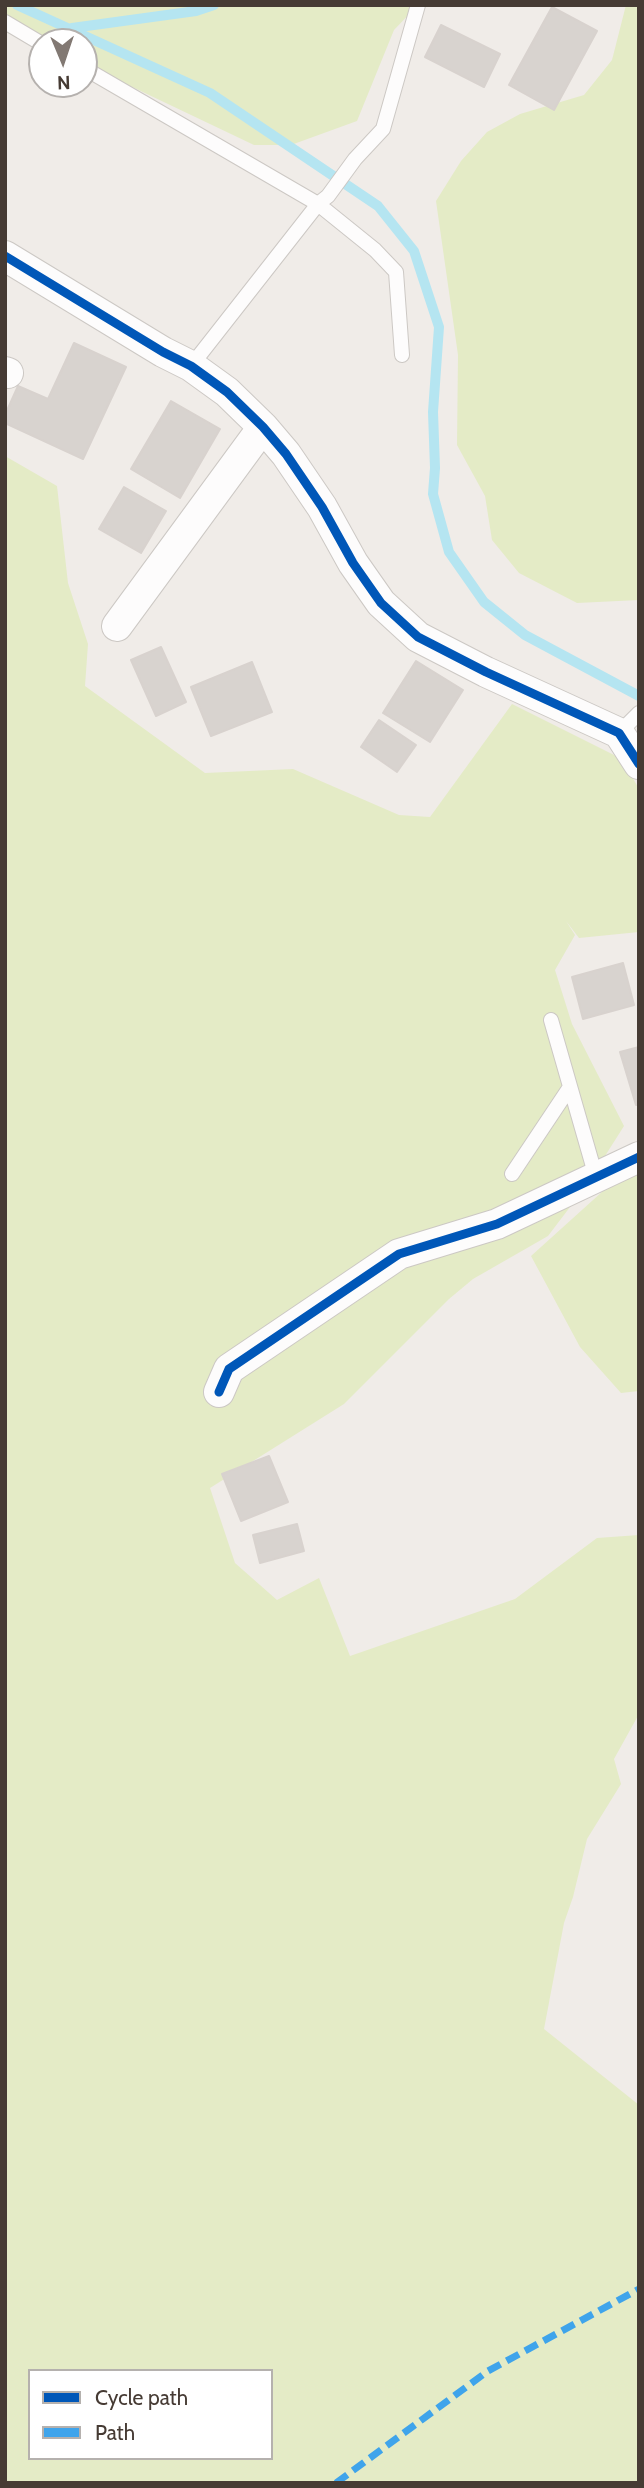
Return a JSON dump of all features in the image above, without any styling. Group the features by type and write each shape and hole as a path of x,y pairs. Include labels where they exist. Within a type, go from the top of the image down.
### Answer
{"street":[{"path":"5,256 163,352 191,366 227,393 263,427 286,454 322,507 353,563 381,603 418,637 485,672 632,720 639,764"},
{"path":"117,626 263,427"},
{"path":"219,1392 229,1369 399,1254 497,1224 639,1157"}],"lane":[{"path":"191,366 355,159 383,129 418,5"},
{"path":"5,22 28,36"},
{"path":"98,76 323,200 396,272 402,355"},
{"path":"551,1020 596,1177"},
{"path":"512,1174 570,1087"}],"green space":[{"path":"5,5 418,5 394,30 357,121 291,145 254,145 98,71 98,28 28,28 28,40 5,32"},
{"path":"626,5 639,5 639,600 577,603 519,573 492,540 485,496 457,445 458,355 436,201 461,161 487,132 520,114 584,95 612,60"},
{"path":"5,456 57,486 68,583 88,644 85,686 205,773 293,769 399,815 430,817 512,704 622,759 639,789 639,932 579,938 566,921 575,935 555,970 572,1024 624,1126 586,1186 548,1236 473,1279 449,1299 344,1404 210,1488 235,1563 277,1600 319,1578 350,1656 515,1599 597,1538 639,1535 639,1714 614,1759 621,1784 587,1839 564,1923 544,2029 639,2105 639,2483 5,2483"},
{"path":"639,1168 639,1391 621,1393 580,1347 531,1256 603,1191"}],"building":[{"path":"552,7 597,31 554,110 509,85"},
{"path":"441,25 500,54 484,87 425,57"},
{"path":"74,343 126,367 83,459 5,423 5,415 18,386 48,399"},
{"path":"171,401 220,429 180,498 131,469"},
{"path":"124,487 166,511 141,553 99,529"},
{"path":"161,647 186,702 156,716 131,660"},
{"path":"416,661 463,690 430,742 383,713"},
{"path":"252,662 272,712 211,736 191,687"},
{"path":"379,720 416,745 397,772 361,747"},
{"path":"623,963 634,1005 583,1019 572,977"},
{"path":"639,1047 639,1104 636,1105 620,1052"},
{"path":"269,1456 288,1502 241,1521 222,1474"},
{"path":"297,1524 304,1551 260,1563 253,1535"}],"waterway":[{"path":"17,5 210,93 378,206 414,251 439,327 433,412 433,494 449,552 484,602 525,635 639,696"},
{"path":"72,28 196,11 214,5"}],"marked path":[{"path":"336,2483 488,2371 639,2289"}],"cycle path":[{"path":"5,256 163,352 191,366 227,392 286,454 322,507 353,563 381,603 418,637 486,672 619,733 639,764"},
{"path":"219,1392 229,1369 399,1254 497,1224 639,1157"}]}
